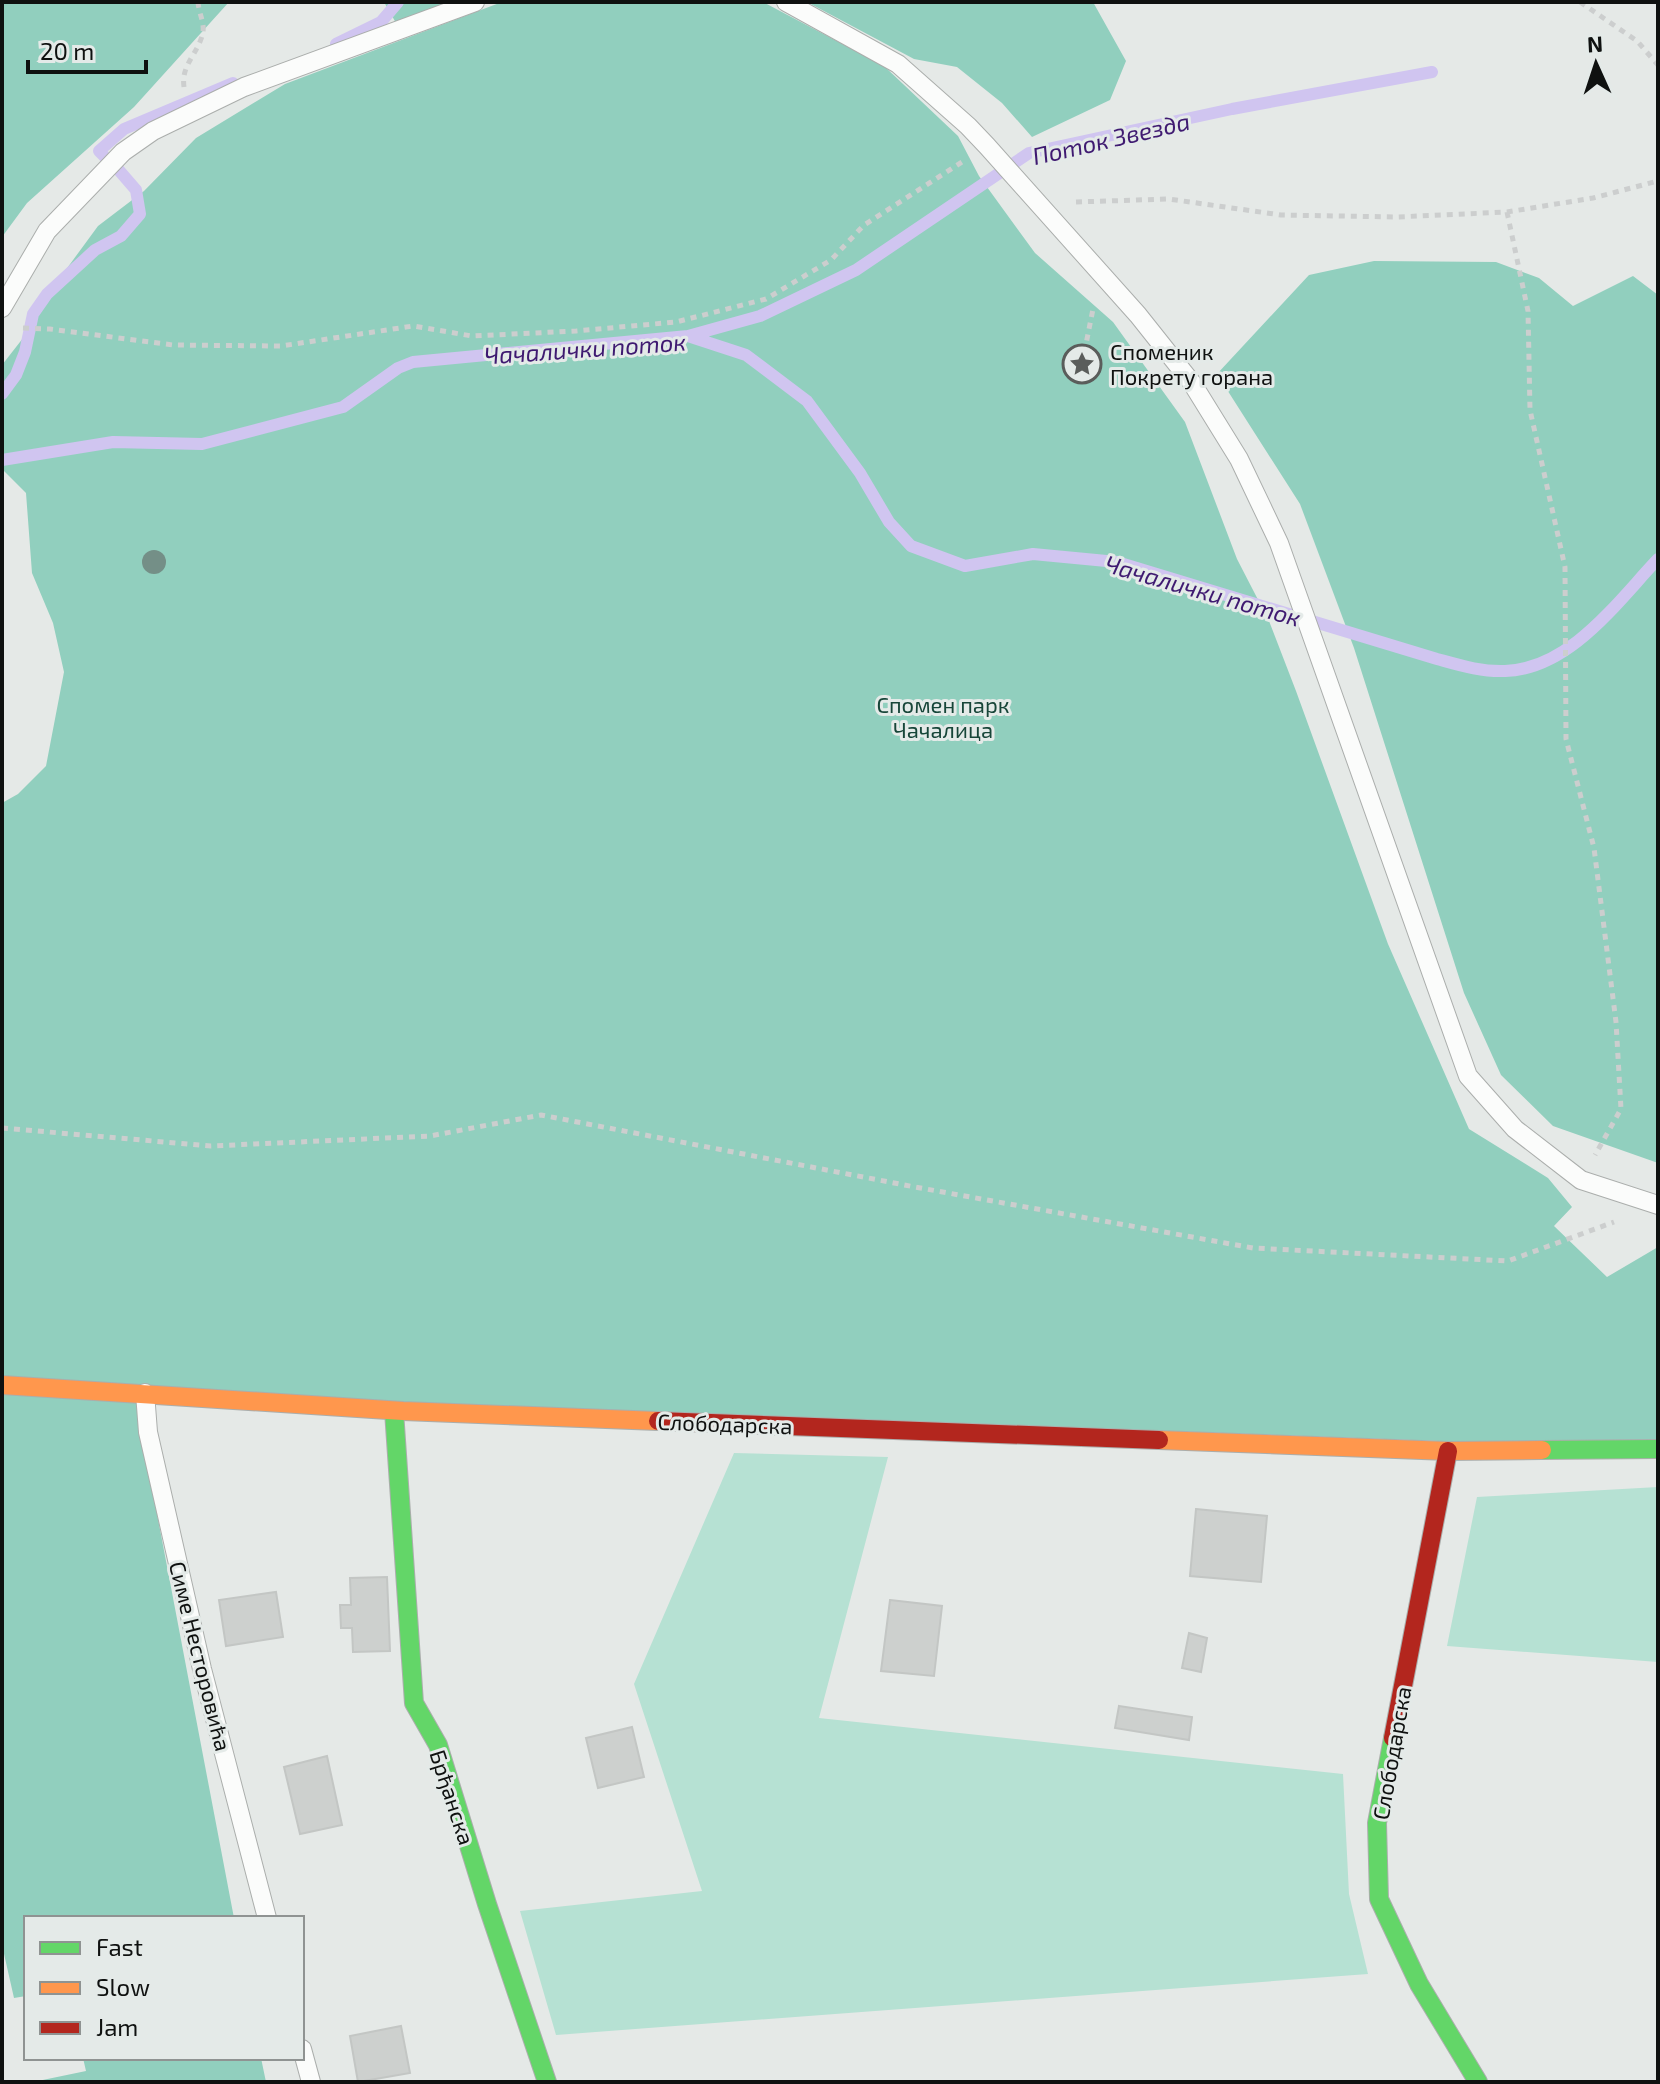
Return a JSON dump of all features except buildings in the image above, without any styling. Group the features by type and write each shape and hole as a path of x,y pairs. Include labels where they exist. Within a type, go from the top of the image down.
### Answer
{"street":[{"name":"Слободарска","path":"2,1385 394,1411 1448,1451 1658,1449"},
{"name":"Брђанска","path":"394,1411 414,1703 438,1745 547,2082"},
{"name":"Слободарска","path":"1448,1451 1377,1823 1379,1899 1419,1984 1478,2082"}],"lane":[{"path":"2,308 47,231 123,152 153,131 244,87 475,2"},
{"path":"786,2 898,64 968,126 1101,273 1192,383 1239,459 1279,543 1468,1076 1515,1129 1581,1180 1658,1205"},
{"name":"Симе Несторовића","path":"145,1393 148,1432 202,1669 266,1916"},
{"path":"304,2056 311,2082"}],"path":[{"path":"186,99 183,79 187,64 201,39 204,23 198,12 198,2"},
{"path":"1580,2 1637,41 1658,65"},
{"path":"24,328 173,345 281,346 413,326 472,336 676,322 766,299 831,260 864,225 987,146"},
{"path":"1075,202 1169,199 1295,215 1397,217 1507,212 1593,198 1658,181"},
{"path":"1507,212 1528,311 1530,410 1565,567 1566,739 1594,848 1616,1022 1621,1109 1581,1180"},
{"path":"1082,364 1101,273"},
{"path":"2,1128 211,1146 430,1136 541,1115 1253,1248 1508,1261 1617,1222"}],"green space":[{"path":"2,2 229,2 134,107 27,203 2,237"},
{"path":"384,2 451,2 396,23"},
{"name":"Спомен парк Чачалица","path":"502,2 763,2 884,66 958,136 979,176 1035,253 1113,322 1185,422 1237,559 1269,621 1388,944 1469,1129 1548,1178 1572,1207 1554,1226 1607,1277 1658,1247 1658,1449 134,1393 234,1916 24,1916 24,1996 14,1998 2,1945 2,803 18,794 46,766 64,672 53,623 32,573 26,493 2,469 2,365 98,226 144,191 196,138 285,84"},
{"path":"807,2 1093,2 1126,61 1110,100 1032,137 1002,103 957,67 914,59"},
{"path":"1374,261 1496,262 1539,278 1573,306 1633,276 1658,295 1658,1163 1553,1126 1501,1075 1464,993 1354,648 1300,504 1217,374 1309,275"},
{"path":"734,1453 888,1457 819,1718 1343,1774 1349,1894 1368,1974 556,2035 520,1911 702,1891 634,1684"},
{"path":"1658,1487 1658,1662 1447,1646 1477,1497"},
{"path":"83,2060 261,2060 266,2082 33,2082 86,2071"}],"waterway":[{"path":"336,44 381,22 398,2"},
{"name":"Поток Звезда","path":"688,336 760,316 856,270 1029,153 1232,109 1432,72"},
{"path":"104,156 99,151 124,129 233,83"},
{"path":"2,394 16,375 25,352 33,314 47,294 95,250 121,236 140,214 136,190 117,168"},
{"name":"Чачалички поток","path":"2,460 113,442 202,444 343,407 398,368 413,362 688,336 746,355 807,401 860,473 889,522 911,546 965,566 1033,554 1117,562 1437,659 1479,669 1505,671 1551,659 1571,646 1609,613 1658,559"}],"traffic: fast":[{"path":"394,1411 414,1703 438,1745 547,2082"},
{"path":"1542,1450 1658,1449"},
{"path":"1393,1738 1377,1823 1379,1899 1419,1984 1478,2082"}],"traffic: slow":[{"path":"2,1385 403,1411 658,1421"},
{"path":"1159,1440 1448,1451 1542,1450"}],"traffic: jam":[{"path":"658,1421 1159,1440"},
{"path":"1393,1738 1448,1451"}],"place":[{"name":"Споменик Покрету горана","path":"1082,364"}]}
